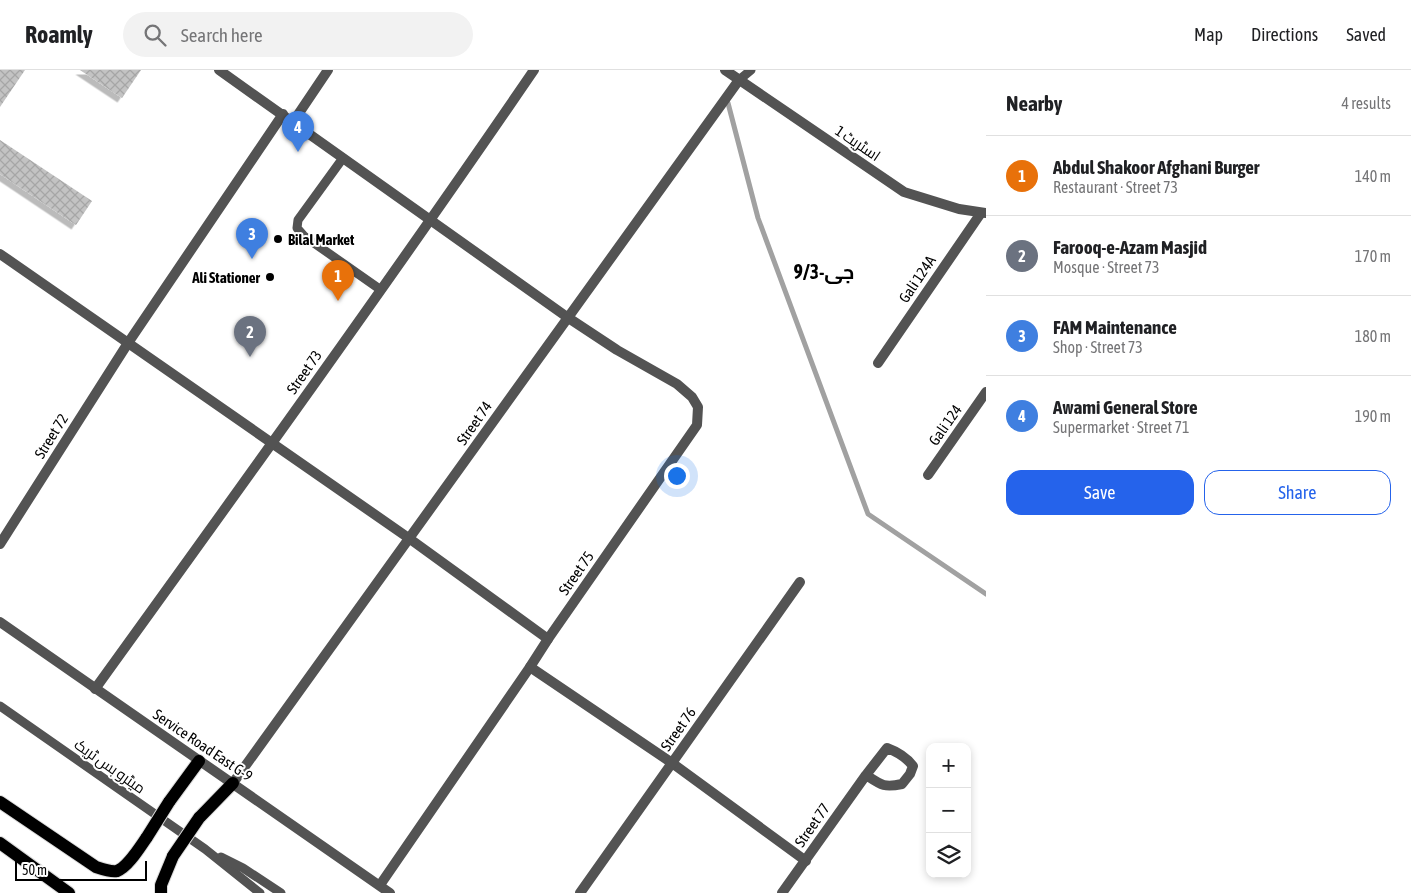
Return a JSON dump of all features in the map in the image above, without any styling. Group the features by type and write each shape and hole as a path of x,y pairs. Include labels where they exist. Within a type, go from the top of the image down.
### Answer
{"main road":[{"path":"0,802 96,867 117,871 132,859 199,761"},
{"path":"162,893 161,885 173,856 199,818 233,783"},
{"path":"0,843 69,893"}],"street":[{"name":"Street 75","path":"219,70 567,316 617,350 676,384 692,397 698,407 697,425 380,885"},
{"path":"293,122 328,70"},
{"name":"Street 73","path":"95,689 431,221 534,70"},
{"name":"اسٹریٹ 1","path":"725,70 904,192 959,209 984,213"},
{"name":"Street 74","path":"233,783 410,539 567,316 739,80"},
{"name":"Street 72","path":"0,544 128,343 283,114"},
{"name":"Gali 124A","path":"878,363 984,213"},
{"path":"0,254 410,539 548,639"},
{"name":"Gali 124","path":"928,475 986,392"},
{"name":"Street 76","path":"580,893 800,582"},
{"name":"Service Road East G-9","path":"0,622 390,893"},
{"path":"530,667 672,763 806,861"},
{"name":"Street 77","path":"782,893 866,775 887,748 898,752 908,759 913,766 910,774 902,784 892,786 882,786 866,775"}],"lane":[{"path":"739,80 751,70"},
{"path":"343,158 298,220 297,228 304,236 381,290"},
{"name":"میٹرو بس ٹریک","path":"0,706 205,849 260,893"},
{"name":"میٹرو بس ٹریک","path":"205,849 242,868 281,893"}],"building":[{"path":"0,70 25,70 0,107"},
{"path":"80,70 141,70 122,98"},
{"path":"0,140 92,201 76,225 0,174"}],"waterway":[{"path":"728,103 758,218 868,514 986,594"}],"place":[{"name":"Awami General Store","path":"298,152"},
{"name":"Bilal Market","path":"278,239"},
{"name":"FAM Maintenance","path":"252,259"},
{"name":"Ali Stationer","path":"270,277"},
{"name":"Abdul Shakoor Afghani Burger","path":"338,301"},
{"name":"Farooq-e-Azam Masjid","path":"250,357"}],"district":[{"name":"جی-9/3","path":"824,271"}]}
